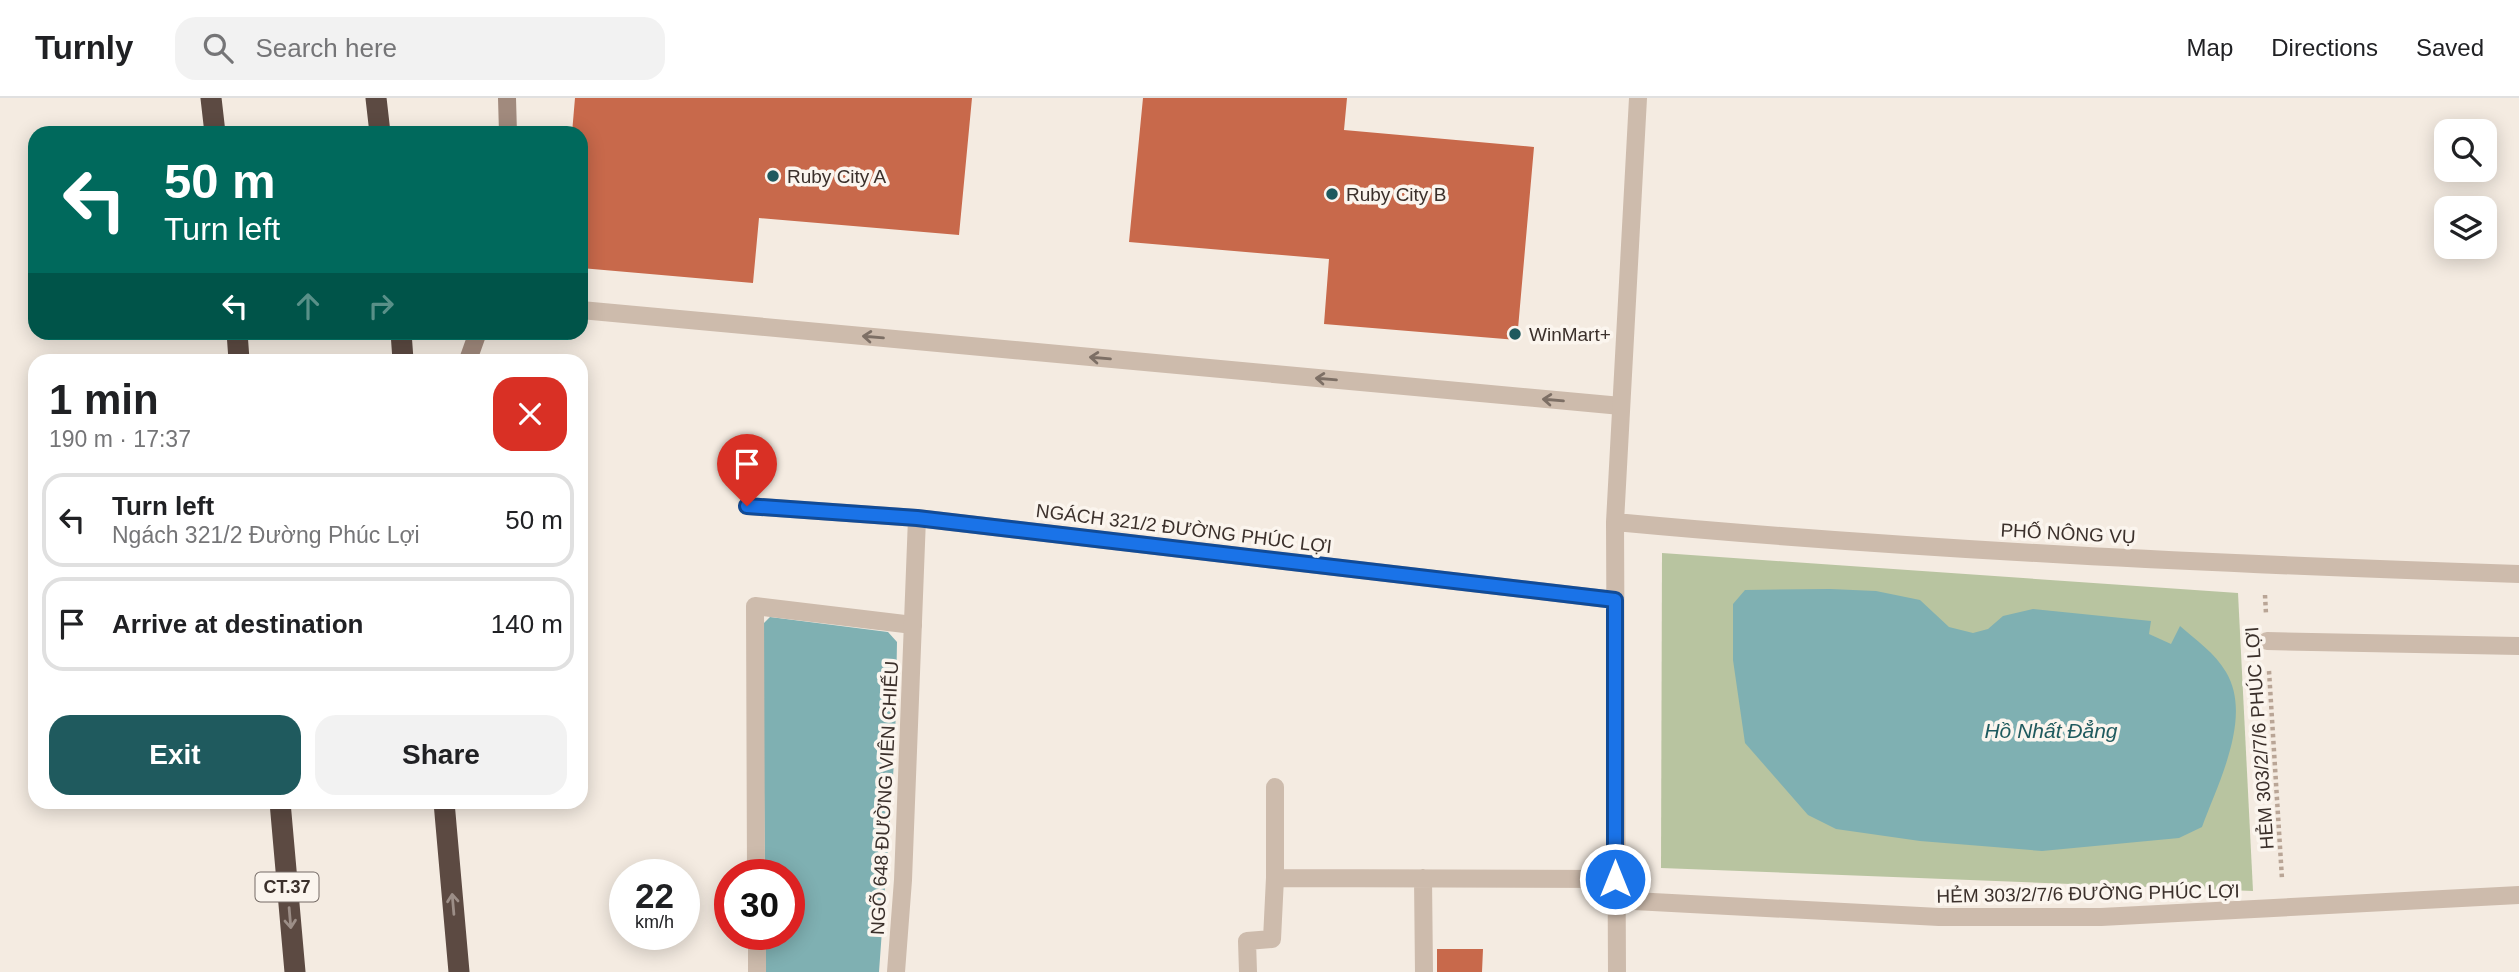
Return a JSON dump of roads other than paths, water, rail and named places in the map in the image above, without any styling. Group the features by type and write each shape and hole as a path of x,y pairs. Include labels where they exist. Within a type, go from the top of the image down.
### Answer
{"highway":[{"path":"211,98 214,126"},
{"path":"376,98 379,126"},
{"name":"CT.37","path":"281,809 295,972"},
{"path":"445,809 459,972"}],"main road":[{"path":"506,98 508,126"}],"street":[{"path":"1617,972 1615,522 1638,98"},
{"path":"588,311 1621,406"},
{"name":"NGÁCH 321/2 ĐƯỜNG PHÚC LỢI","path":"747,506 917,518 1615,600"},
{"name":"NGÕ 648 ĐƯỜNG VIÊN CHIẾU","path":"896,972 903,880 917,518"},
{"name":"PHỐ NÔNG VỤ","path":"1615,522 1754,535 2263,566 2519,574"},
{"path":"756,859 754,606 913,625"},
{"path":"2267,642 2519,646"},
{"path":"1248,972 1247,941 1272,939 1275,787"},
{"path":"1275,878 1615,879"},
{"path":"1423,878 1424,972"},
{"name":"HẺM 303/2/7/6 ĐƯỜNG PHÚC LỢI","path":"1615,900 1939,917 2101,917 2519,895"},
{"path":"757,950 757,972"}],"water":[{"name":"Hồ Nhất Đẳng","path":"1745,590 1876,591 1920,600 1949,627 1973,633 1988,629 2003,616 2033,609 2151,621 2149,634 2171,644 2180,626 2222,665 2233,690 2236,709 2230,750 2202,827 2179,838 2042,851 1920,841 1836,829 1808,815 1745,743 1733,660 1733,604"},
{"path":"770,617 888,632 897,642 895,748 879,972 764,972 764,950 805,950 805,859 765,859 762,625"}],"place":[{"name":"Ruby City A","path":"773,176"},
{"name":"Ruby City B","path":"1332,194"},
{"name":"WinMart+","path":"1515,334"}]}
